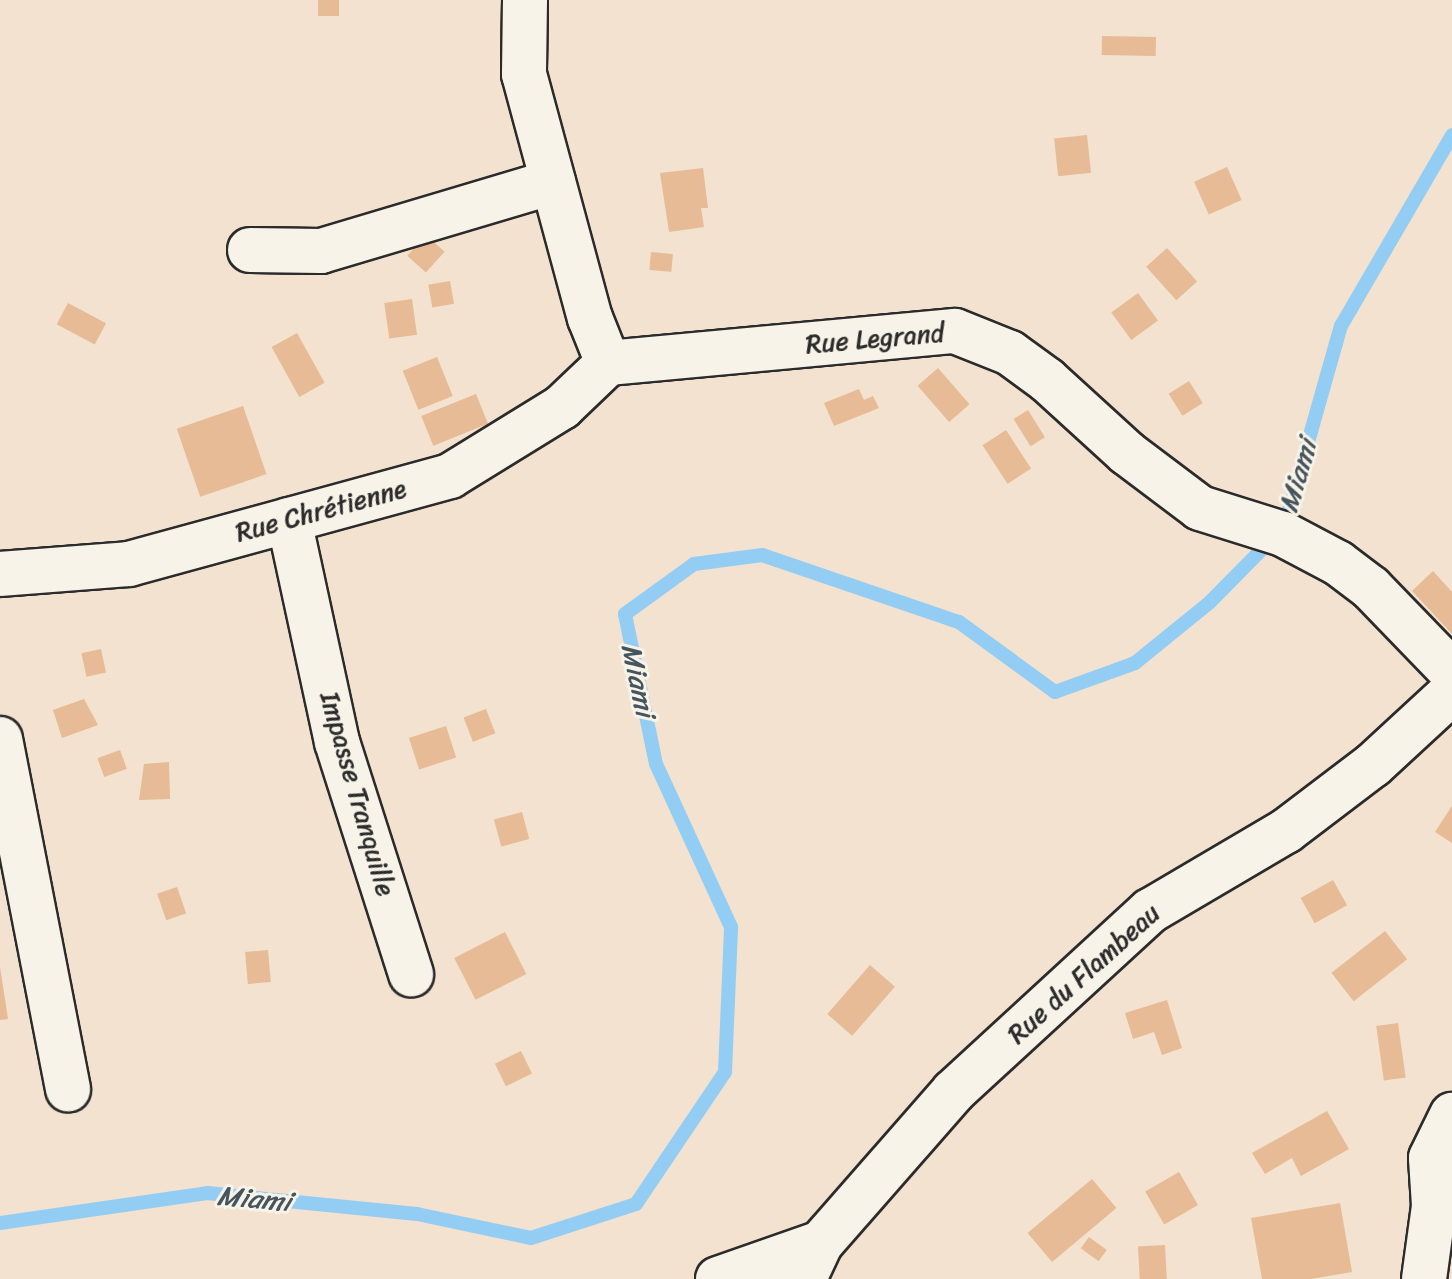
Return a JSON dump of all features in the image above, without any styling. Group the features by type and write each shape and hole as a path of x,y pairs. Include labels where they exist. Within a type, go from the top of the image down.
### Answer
{"street":[{"path":"525,0 524,74 590,318 608,363"},
{"path":"250,250 321,251 553,182"},
{"name":"Rue Legrand","path":"608,363 955,331 1010,353 1047,380 1127,453 1200,508 1283,534 1338,563 1371,588 1452,672"},
{"name":"Rue Chrétienne","path":"0,574 129,564 450,476 562,407 608,363"},
{"name":"Impasse Tranquille","path":"289,520 337,742 411,974"},
{"name":"Rue du Flambeau","path":"812,1261 953,1092 1150,911 1286,831 1373,765 1452,692"},
{"path":"0,739 68,1089"},
{"path":"1424,1279 1443,1210 1431,1158 1452,1115"},
{"path":"718,1279 812,1261"}],"building":[{"path":"318,0 339,0 339,16 318,16"},
{"path":"1102,36 1156,37 1156,56 1102,55"},
{"path":"1087,135 1091,173 1058,176 1054,138"},
{"path":"1227,167 1242,200 1209,215 1194,182"},
{"path":"703,168 708,208 701,208 704,227 669,232 660,173"},
{"path":"426,235 445,252 426,273 407,256"},
{"path":"1167,248 1197,281 1176,300 1146,267"},
{"path":"651,252 673,254 671,272 649,270"},
{"path":"450,281 454,304 432,307 428,285"},
{"path":"1138,293 1158,321 1131,340 1111,312"},
{"path":"412,299 417,335 389,339 384,303"},
{"path":"68,303 106,323 95,344 57,324"},
{"path":"297,333 325,383 299,397 272,347"},
{"path":"437,357 453,396 418,410 403,371"},
{"path":"938,368 969,404 949,422 918,386"},
{"path":"1189,381 1203,403 1182,416 1169,394"},
{"path":"859,389 864,400 873,396 879,408 834,426 824,403"},
{"path":"476,394 488,424 433,446 421,416"},
{"path":"243,406 266,474 200,497 177,429"},
{"path":"1028,410 1045,437 1031,446 1014,419"},
{"path":"1006,430 1031,469 1008,484 983,445"},
{"path":"1433,571 1452,592 1452,634 1412,591"},
{"path":"101,649 106,672 86,677 81,653"},
{"path":"84,699 98,725 62,738 53,710"},
{"path":"486,709 495,733 473,742 464,718"},
{"path":"446,726 456,757 419,769 409,738"},
{"path":"120,750 127,769 104,777 97,758"},
{"path":"169,762 170,799 139,800 144,764"},
{"path":"1452,806 1452,843 1435,832"},
{"path":"522,812 529,839 501,847 494,820"},
{"path":"1333,880 1347,905 1315,923 1301,898"},
{"path":"177,887 186,913 166,920 157,894"},
{"path":"1385,931 1407,959 1354,1001 1331,973"},
{"path":"505,932 526,974 476,1000 454,958"},
{"path":"268,950 271,982 248,984 245,952"},
{"path":"870,965 895,987 852,1036 827,1014"},
{"path":"0,967 8,1019 0,1020"},
{"path":"1167,1000 1182,1048 1162,1055 1154,1032 1133,1039 1125,1013"},
{"path":"1398,1023 1406,1077 1384,1081 1376,1026"},
{"path":"521,1051 532,1073 506,1086 495,1064"},
{"path":"1327,1111 1349,1149 1301,1176 1292,1158 1265,1174 1252,1153"},
{"path":"1179,1172 1198,1205 1164,1224 1145,1192"},
{"path":"1092,1179 1116,1208 1052,1262 1028,1233"},
{"path":"1340,1203 1352,1272 1311,1279 1262,1279 1251,1218"},
{"path":"1089,1237 1107,1250 1099,1261 1081,1248"},
{"path":"1165,1245 1167,1279 1140,1279 1138,1246"}],"waterway":[{"name":"Miami","path":"0,1223 207,1193 417,1214 531,1238 636,1204 725,1072 731,927 656,764 625,614 694,564 762,555 959,622 1055,692 1135,663 1210,602 1284,527 1341,326 1452,135"}]}
